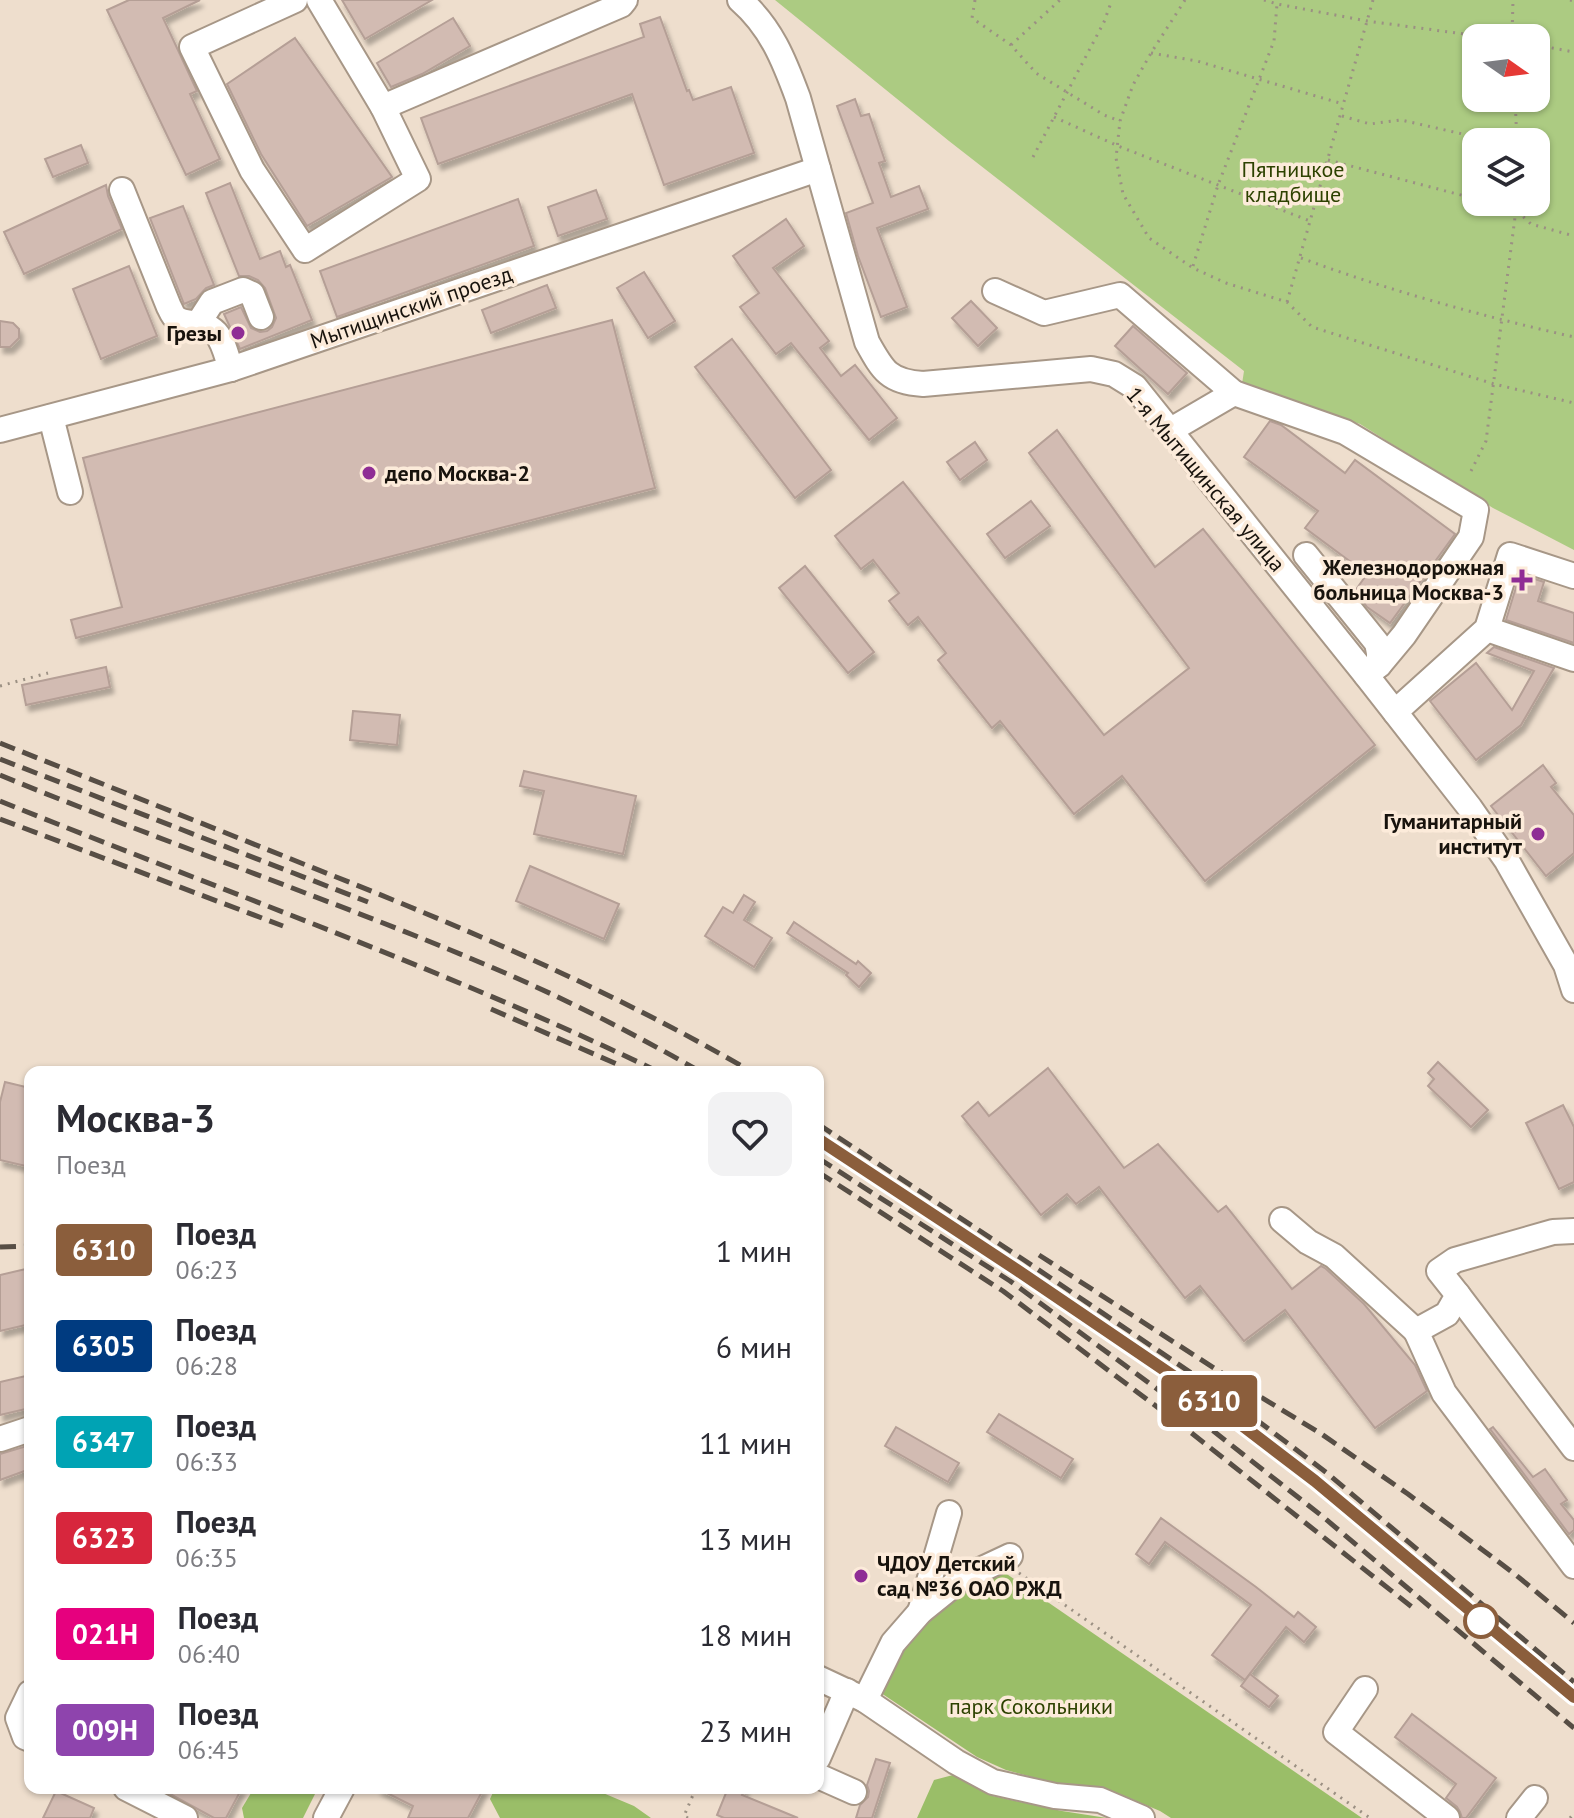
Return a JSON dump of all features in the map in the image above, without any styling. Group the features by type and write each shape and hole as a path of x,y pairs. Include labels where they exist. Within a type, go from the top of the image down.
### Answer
{"street":[{"path":"295,0 192,47 252,170 305,250 418,179 383,107 319,0"},
{"path":"383,107 621,5 625,0"},
{"name":"1-я Мытищинская улица","path":"740,0 770,33 798,98 867,342 877,360 890,375 905,383 1091,369 1114,374 1135,387 1372,670 1395,712 1507,861 1566,965 1573,984"},
{"name":"Мытищинский проезд","path":"0,430 231,369 818,169"},
{"path":"122,190 175,318 184,322 199,322 220,336 231,369"},
{"path":"199,322 212,302 243,290 252,294 261,317"},
{"path":"995,291 1044,313 1120,295 1234,393 1345,432 1476,510 1471,537 1404,635 1372,670"},
{"path":"1169,431 1234,393"},
{"path":"51,417 70,492"},
{"path":"1306,555 1377,643 1379,653 1372,670"},
{"path":"1395,712 1487,629 1510,555 1574,576"},
{"path":"1487,629 1574,659"},
{"path":"1282,1220 1308,1242 1334,1256 1416,1331 1444,1393 1574,1566"},
{"path":"1574,1231 1553,1232 1455,1260 1439,1271 1574,1448"},
{"path":"1416,1331 1447,1314 1458,1295"},
{"path":"0,1439 24,1431"},
{"path":"920,1612 949,1513"},
{"path":"824,1748 893,1643 920,1612 961,1579 1005,1558"},
{"path":"824,1681 856,1696 956,1762 993,1782 1055,1796 1100,1800 1142,1818"},
{"path":"1365,1689 1336,1732 1447,1818"},
{"path":"24,1706 18,1718 24,1734"},
{"path":"824,1779 854,1792"},
{"path":"138,1794 185,1818"},
{"path":"326,1818 339,1794"},
{"path":"1519,1818 1535,1798"}],"path":[{"path":"975,0 972,18 1011,45 1036,73 1104,115 1120,121"},
{"path":"1011,45 1060,0"},
{"path":"1033,157 1104,22 1112,0"},
{"path":"1185,0 1133,85 1120,121 1116,158 1123,194 1149,238 1193,268 1226,283 1287,302 1312,327 1494,384 1574,403"},
{"path":"1264,0 1367,21 1462,34"},
{"path":"1287,302 1373,0"},
{"path":"1512,24 1513,0"},
{"path":"1193,268 1218,185 1274,41 1277,4"},
{"path":"1550,48 1574,52"},
{"path":"1151,53 1197,61 1343,104"},
{"path":"1340,115 1370,124 1401,120 1462,134"},
{"path":"1054,117 1118,146 1310,221"},
{"path":"1328,160 1462,195"},
{"path":"1471,471 1486,441 1515,216"},
{"path":"1522,216 1531,224 1574,236"},
{"path":"1299,258 1354,278 1574,337"},
{"path":"0,686 48,673"},
{"path":"1005,1558 1370,1818"},
{"path":"688,1818 684,1816 693,1794"},
{"path":"1570,1818 1574,1813"}],"green space":[{"name":"Пятницкое кладбище","path":"775,0 1574,0 1574,550 1493,508 1360,424 1242,384 1244,371 949,141"},
{"name":"парк Сокольники","path":"998,1568 1362,1818 1171,1818 1110,1790 1065,1786 1006,1770 977,1757 881,1693 903,1646 966,1588"},
{"path":"953,1775 993,1796 1107,1818 917,1818 934,1780"},
{"path":"250,1794 315,1794 303,1818 244,1818 242,1808"},
{"path":"492,1794 605,1794 634,1806 651,1818 500,1818 490,1799"}],"building":[{"path":"129,0 200,0 163,18 197,91 190,94 220,159 186,175 107,10"},
{"path":"342,0 432,0 365,39"},
{"path":"660,17 693,100 731,87 754,153 664,185 632,94 438,164 421,118 644,37 640,24"},
{"path":"453,18 470,46 422,74 391,87 377,63"},
{"path":"295,38 392,177 307,226 261,154 227,84"},
{"path":"855,99 861,116 869,114 885,161 879,163 891,197 919,186 928,209 877,228 907,307 881,317 846,213 873,203 837,106"},
{"path":"81,145 88,163 53,177 45,159"},
{"path":"230,183 260,259 280,251 286,267 290,265 312,320 240,349 224,314 241,307 251,328 260,332 272,327 276,318 265,288 258,280 239,276 206,193"},
{"path":"106,185 122,229 24,274 4,232"},
{"path":"596,190 607,219 558,236 548,207"},
{"path":"518,199 534,246 337,317 320,271"},
{"path":"183,206 214,285 184,304 150,218"},
{"path":"786,219 804,246 773,268 829,341 820,348 841,376 855,365 897,418 869,440 791,343 776,354 740,307 759,293 733,256"},
{"path":"129,266 157,336 101,359 73,289"},
{"path":"644,272 675,321 648,338 617,288"},
{"path":"547,285 556,308 491,333 482,310"},
{"path":"971,301 997,328 978,346 952,318"},
{"name":"депо Москва-2","path":"612,320 655,488 76,638 71,620 122,607 83,458"},
{"path":"0,321 13,323 19,329 19,338 10,347 0,347"},
{"path":"1133,326 1187,373 1168,394 1115,346"},
{"path":"732,339 831,470 795,498 695,367"},
{"path":"1270,421 1281,425 1345,473 1355,460 1455,534 1390,623 1367,607 1355,591 1367,574 1305,528 1318,511 1244,457"},
{"path":"1057,430 1155,567 1203,529 1375,745 1205,881 1122,776 1074,814 1000,721 992,728 938,660 946,653 918,617 908,625 889,601 899,593 873,560 861,569 835,536 903,482 1104,735 1189,668 1029,453"},
{"path":"975,442 987,460 960,480 947,462"},
{"path":"1031,501 1050,526 1005,558 987,534"},
{"path":"805,566 874,652 848,673 779,588"},
{"path":"1520,574 1544,582 1538,601 1574,613 1574,643 1506,620"},
{"path":"1494,647 1554,668 1521,725 1476,760 1430,701 1476,663 1512,710 1534,671 1487,653"},
{"path":"106,667 110,687 26,705 22,685"},
{"path":"353,711 400,715 397,745 350,740"},
{"path":"1543,765 1556,783 1551,787 1574,815 1574,853 1546,876 1491,806"},
{"path":"524,771 636,796 623,854 534,834 544,791 520,786"},
{"path":"530,866 619,904 604,939 516,901"},
{"path":"744,895 755,902 744,920 772,938 754,967 705,936 723,907 733,913"},
{"path":"794,922 856,964 858,961 871,973 859,987 846,975 848,973 787,933"},
{"path":"1438,1062 1488,1110 1471,1127 1428,1086 1434,1079 1428,1073"},
{"path":"1048,1068 1124,1168 1158,1144 1218,1212 1226,1206 1292,1289 1321,1266 1325,1268 1364,1304 1415,1365 1427,1391 1375,1428 1285,1310 1244,1341 1200,1286 1185,1298 1099,1187 1076,1204 1067,1194 1041,1215 962,1116 978,1102 989,1116"},
{"path":"5,1082 24,1087 24,1166 0,1160 0,1102"},
{"path":"1563,1105 1574,1127 1574,1182 1559,1189 1526,1123"},
{"path":"24,1269 24,1325 0,1331 0,1275"},
{"path":"24,1376 24,1409 0,1415 0,1382"},
{"path":"999,1414 1073,1459 1061,1478 987,1432"},
{"path":"896,1427 959,1463 948,1482 885,1446"},
{"path":"1493,1427 1533,1477 1545,1469 1567,1500 1561,1504 1574,1520 1574,1530 1569,1534 1490,1429"},
{"path":"24,1447 24,1471 0,1480 0,1454"},
{"path":"1161,1518 1294,1617 1298,1612 1316,1627 1304,1642 1286,1627 1245,1680 1212,1655 1251,1605 1165,1542 1149,1564 1136,1554"},
{"path":"1250,1674 1278,1696 1269,1707 1241,1686"},
{"path":"1412,1714 1496,1778 1466,1818 1462,1818 1457,1807 1446,1798 1456,1784 1395,1737"},
{"path":"876,1759 890,1763 872,1818 856,1818 860,1805 868,1797 867,1785"},
{"path":"55,1794 63,1794 94,1808 90,1818 43,1818"},
{"path":"170,1794 239,1794 226,1818 214,1818"},
{"path":"389,1794 481,1794 468,1818 408,1818 413,1806"},
{"path":"726,1794 742,1794 798,1818 724,1818 717,1815"}],"railway":[{"path":"0,743 476,935 644,1013 741,1066"},
{"path":"0,759 368,902"},
{"path":"0,775 484,964 594,1015 690,1066"},
{"path":"0,801 414,964 646,1066"},
{"path":"0,819 283,926"},
{"path":"491,1009 619,1065"},
{"path":"824,1128 1221,1393 1327,1473 1574,1682"},
{"path":"824,1143 1213,1403 1315,1481 1574,1698"},
{"path":"824,1162 1010,1281 1198,1419 1322,1516 1574,1728"},
{"path":"824,1176 1003,1291 1189,1431 1417,1611"},
{"path":"0,1247 24,1246"},
{"path":"1039,1255 1320,1433 1408,1494 1574,1623"}],"train":[{"name":"6310","path":"824,1143 1213,1403 1315,1481 1574,1697"}],"place":[{"name":"Грезы","path":"238,333"},
{"name":"депо Москва-2","path":"369,473"},
{"name":"Железнодорожная больница Москва-3","path":"1522,580"},
{"name":"Гуманитарный институт","path":"1538,834"},
{"name":"ЧДОУ Детский сад №36 ОАО РЖД","path":"861,1576"}]}
